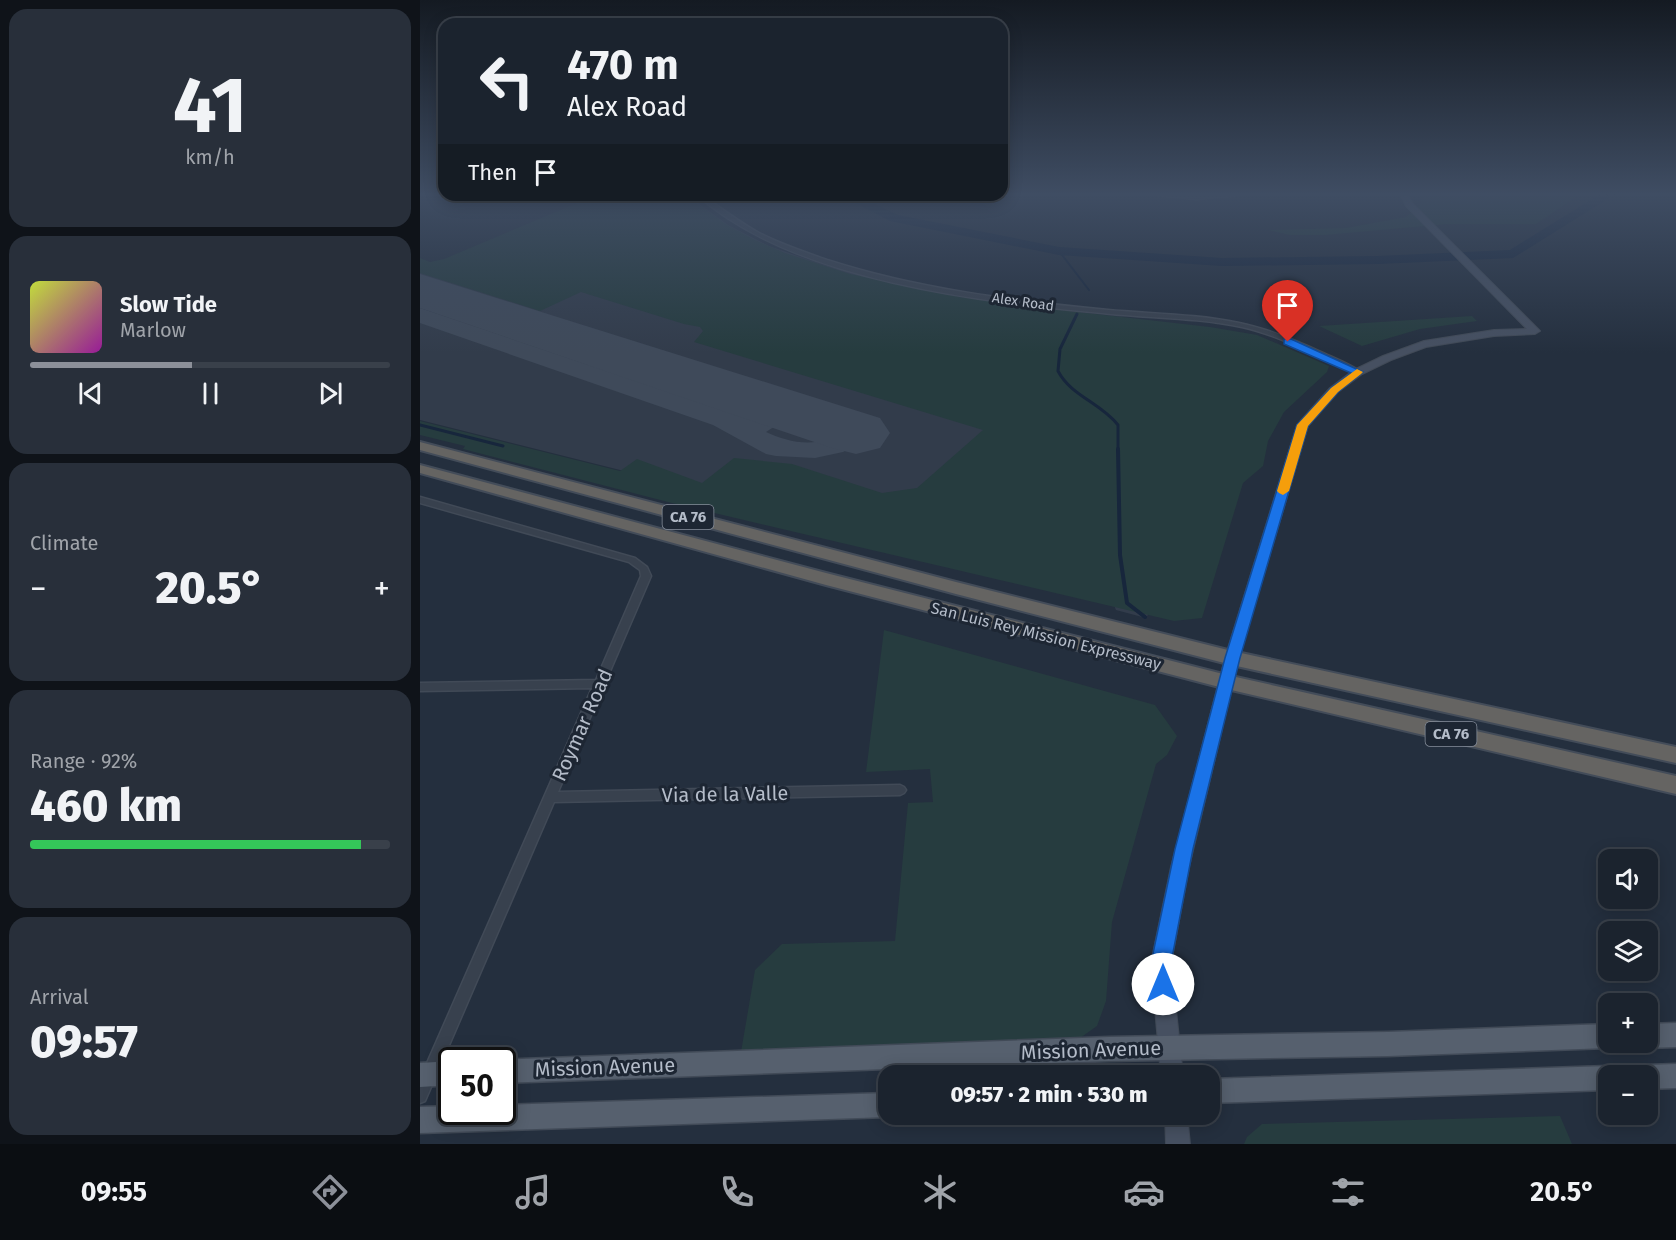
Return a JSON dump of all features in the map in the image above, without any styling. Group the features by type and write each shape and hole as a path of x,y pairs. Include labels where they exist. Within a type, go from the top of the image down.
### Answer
{"highway":[{"name":"San Luis Rey Mission Expressway","path":"420,446 956,588 1232,658 1676,755"},
{"name":"San Luis Rey Mission Expressway","path":"420,469 814,576 1227,682 1676,785"}],"main road":[{"path":"1170,1065 1161,963 1180,867 1232,658 1303,425 1334,390 1358,372 1387,358 1424,344 1494,333 1535,331 1451,246"},
{"path":"1658,1035 1676,1035"},
{"name":"Mission Avenue","path":"516,1070 1168,1047 1388,1044 1598,1036"},
{"path":"1658,1077 1676,1076"},
{"path":"1220,1091 1598,1078"},
{"path":"420,1120 878,1105"},
{"path":"1177,1125 1178,1144"}],"street":[{"name":"Alex Road","path":"788,246 830,262 885,277 968,294 1059,307 1240,325 1270,334 1358,372"},
{"name":"Roymar Road","path":"420,500 632,560 644,569 646,576 430,1079"},
{"path":"420,687 600,684"},
{"name":"Via de la Valle","path":"550,797 900,790"}],"shaded area":[{"path":"487,246 770,246 866,277 988,300 1085,313 1154,604 1146,618 1116,610 1108,592 420,420 420,267 432,268"}],"green space":[{"path":"474,246 770,246 850,274 970,298 1210,327 1257,335 1329,366 1327,372 1284,412 1268,441 1263,466 1243,483 1202,618 1174,621 672,503 463,449 465,446 420,435 420,421 620,471 637,459 702,483 734,458 792,464 882,493 917,488 983,430 694,342 703,331 700,327 581,292 540,311 420,273 420,258 430,262 444,259"},
{"path":"1472,316 1477,321 1420,329 1362,346 1319,326"},
{"path":"884,630 1155,705 1177,736 1167,755 1156,764 1112,922 1106,1001 1097,1026 1080,1038 741,1052 755,970 782,944 895,941 908,803 933,802 930,769 866,772"},
{"path":"1560,1116 1572,1144 1244,1144 1247,1137 1262,1124"}],"waterway":[{"path":"1036,246 1059,251 1222,262 1378,260 1513,254 1525,246"},
{"path":"1059,251 1089,290"},
{"path":"1077,314 1060,349 1058,371 1070,387 1111,417 1118,425 1118,449"},
{"path":"420,425 503,446"},
{"path":"1118,449 1120,555 1127,603 1145,617"}],"taxiway":[{"path":"420,315 722,419 776,448 815,450 833,446 856,433"},
{"path":"598,376 597,371 610,362 634,360"},
{"path":"730,421 747,426 758,426 783,409"}],"runway":[{"path":"420,290 856,433"}],"slow traffic":[{"path":"1283,491 1303,425 1334,390 1357,372"}],"route":[{"path":"1163,984 1161,963 1184,849 1232,658 1303,425 1334,390 1358,372 1288,342"}]}
